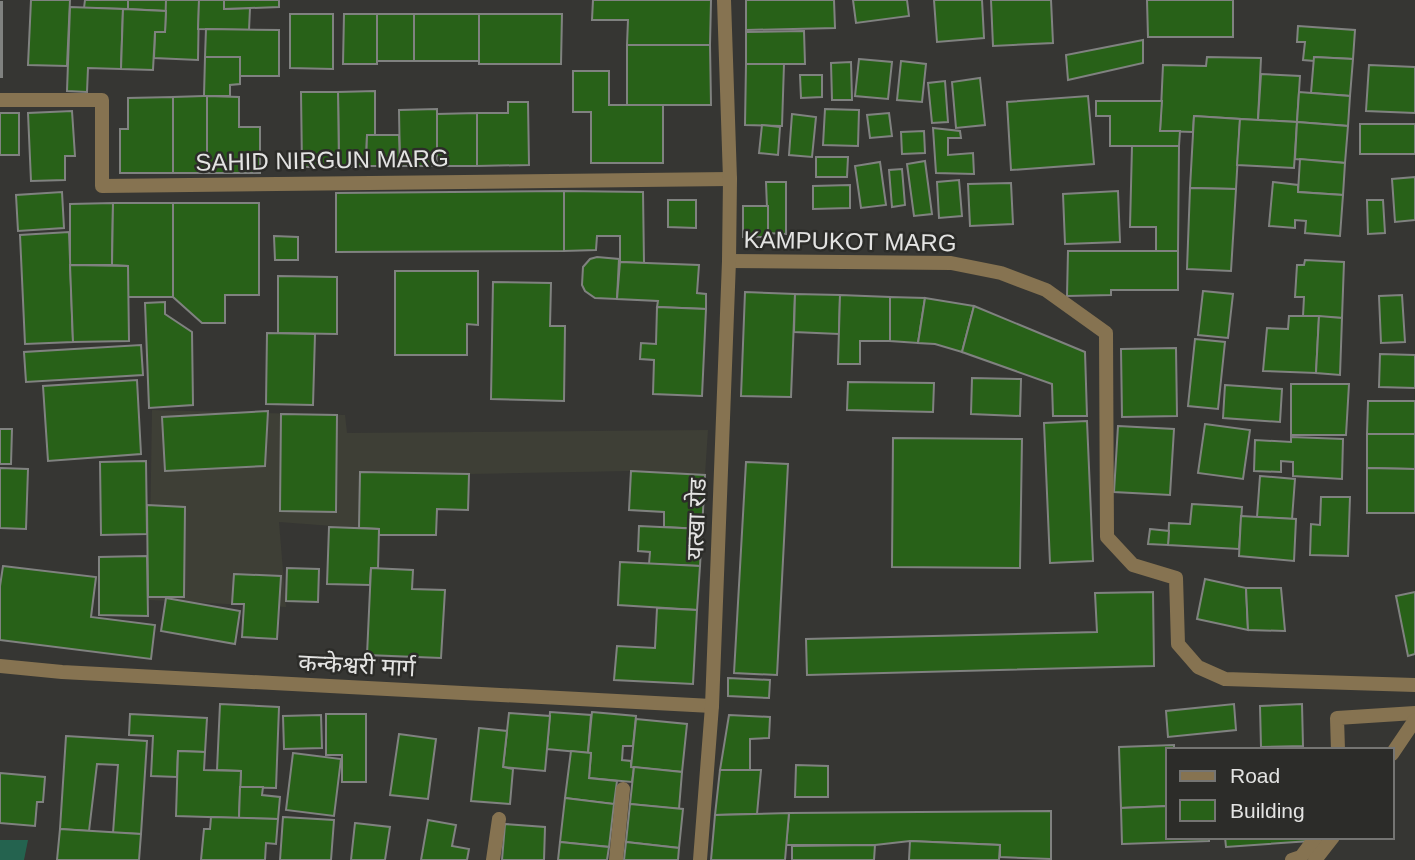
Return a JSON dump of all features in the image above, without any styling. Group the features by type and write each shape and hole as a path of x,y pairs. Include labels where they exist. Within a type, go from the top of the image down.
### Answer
{"street":[{"name":"यत्खा रोड","path":"701,860 712,706 729,261 730,179 724,0"},
{"name":"SAHID NIRGUN MARG","path":"0,100 102,100 102,186 730,179"},
{"name":"KAMPUKOT MARG","path":"729,261 951,263 1001,273 1046,290 1106,333 1107,537 1133,565 1176,578 1178,644 1198,667 1225,679 1415,685"},
{"name":"कन्केश्वरी मार्ग","path":"0,666 62,672 712,706"},
{"path":"1338,748 1336,718 1415,713"},
{"path":"1394,751 1415,720"},
{"path":"616,860 623,789"},
{"path":"493,860 499,819"},
{"path":"1292,860 1301,856 1314,839"},
{"path":"1315,860 1331,839"}],"shaded area":[{"path":"152,410 345,415 347,433 708,430 705,475 631,471 469,474 361,472 359,528 279,522 286,607 149,600"},
{"path":"0,840 28,840 24,860 0,860"}],"building":[{"path":"31,0 70,0 67,66 28,65"},
{"path":"85,0 128,0 128,9 84,8"},
{"path":"128,0 166,0 166,11 128,9"},
{"path":"166,0 199,0 198,60 154,58 155,32 165,32"},
{"path":"199,0 224,0 224,9 250,8 249,30 198,29"},
{"path":"224,0 279,0 279,7 224,9"},
{"path":"593,0 711,0 710,45 627,45 628,20 592,20"},
{"path":"746,0 834,0 835,28 746,30"},
{"path":"853,0 907,0 909,16 856,23"},
{"path":"934,0 982,0 984,38 937,42"},
{"path":"991,0 1051,0 1053,43 993,46"},
{"path":"1147,0 1233,0 1233,37 1148,37"},
{"path":"2,2 2,77 0,77"},
{"path":"70,7 123,9 121,69 88,68 87,92 67,91"},
{"path":"123,9 166,11 165,32 155,32 153,70 121,69"},
{"path":"290,14 333,14 333,69 290,68"},
{"path":"344,14 377,14 377,64 343,64"},
{"path":"377,14 414,14 414,61 377,61"},
{"path":"414,14 479,14 479,61 414,61"},
{"path":"479,14 562,14 561,64 479,64"},
{"path":"1298,26 1355,30 1353,59 1314,57 1314,61 1303,60 1305,42 1297,42"},
{"path":"206,29 279,30 279,76 240,76 240,57 205,57"},
{"path":"804,31 805,64 746,64 746,32"},
{"path":"1143,40 1143,63 1068,80 1066,55"},
{"path":"627,45 710,45 711,105 627,105"},
{"path":"205,57 240,57 240,84 230,85 230,96 204,96"},
{"path":"1207,57 1261,58 1258,120 1194,116 1193,132 1160,131 1163,65 1206,66"},
{"path":"1314,57 1353,59 1350,96 1311,93"},
{"path":"859,59 892,62 888,99 855,96"},
{"path":"901,61 926,64 922,102 897,100"},
{"path":"851,62 852,100 832,100 831,63"},
{"path":"746,64 784,64 782,126 745,125"},
{"path":"1369,65 1415,67 1415,113 1366,111"},
{"path":"573,71 609,71 609,105 663,105 663,163 591,163 591,112 573,112"},
{"path":"1261,74 1300,76 1297,122 1258,120"},
{"path":"800,75 822,75 822,97 801,98"},
{"path":"980,78 985,125 956,128 952,82"},
{"path":"945,81 948,122 932,123 928,83"},
{"path":"375,91 375,135 367,135 366,166 339,167 338,92"},
{"path":"301,92 338,92 339,167 302,167"},
{"path":"1299,92 1350,96 1348,126 1297,122"},
{"path":"207,96 207,173 173,173 173,97"},
{"path":"207,96 239,97 239,127 260,127 260,173 207,173"},
{"path":"1088,96 1094,164 1011,170 1007,102"},
{"path":"173,97 173,173 120,173 120,129 128,129 128,98"},
{"path":"1096,101 1162,101 1160,131 1180,131 1179,146 1110,146 1110,116 1096,116"},
{"path":"508,102 528,102 529,165 477,166 477,113 508,113"},
{"path":"437,109 437,166 400,166 399,110"},
{"path":"825,109 859,110 858,146 823,145"},
{"path":"72,111 75,156 65,156 65,180 31,181 28,113"},
{"path":"0,113 19,113 19,155 0,155"},
{"path":"477,113 477,166 437,166 437,114"},
{"path":"889,113 892,136 870,138 867,115"},
{"path":"792,114 816,117 812,157 789,155"},
{"path":"1194,116 1240,119 1236,189 1190,188"},
{"path":"1240,119 1297,122 1294,168 1237,165"},
{"path":"1297,122 1348,126 1345,163 1295,159"},
{"path":"1360,124 1415,124 1415,154 1360,154"},
{"path":"762,125 780,127 778,155 759,153"},
{"path":"933,128 960,131 961,138 948,138 948,155 973,153 974,174 936,173"},
{"path":"924,131 925,153 902,154 901,132"},
{"path":"367,135 399,135 400,166 366,166"},
{"path":"1132,146 1179,146 1178,251 1156,251 1156,227 1130,227"},
{"path":"816,157 848,157 847,177 816,177"},
{"path":"1300,159 1345,163 1343,195 1298,192"},
{"path":"925,161 932,214 914,216 907,164"},
{"path":"880,162 886,205 861,208 855,166"},
{"path":"902,169 905,205 892,207 889,170"},
{"path":"1415,177 1415,220 1395,222 1392,179"},
{"path":"959,180 962,216 939,218 937,182"},
{"path":"766,182 786,182 786,234 768,233"},
{"path":"1273,182 1298,185 1298,192 1343,195 1340,236 1305,233 1306,221 1295,220 1295,228 1269,226"},
{"path":"1011,183 1013,224 970,226 968,184"},
{"path":"850,185 850,208 813,209 813,186"},
{"path":"1190,188 1236,189 1231,271 1187,269"},
{"path":"564,191 564,251 336,252 336,193"},
{"path":"564,191 643,192 644,263 620,262 620,236 597,236 596,250 564,251"},
{"path":"1118,191 1120,242 1065,244 1063,194"},
{"path":"62,192 64,228 18,231 16,195"},
{"path":"668,200 696,200 696,228 668,227"},
{"path":"1367,200 1383,200 1385,233 1368,234"},
{"path":"113,203 112,265 70,265 70,204"},
{"path":"113,203 173,203 173,297 128,297 128,266 112,265"},
{"path":"173,203 259,203 259,295 225,295 225,323 202,323 173,297"},
{"path":"743,206 768,206 768,237 743,237"},
{"path":"69,232 73,342 25,344 20,235"},
{"path":"274,236 298,237 298,260 275,260"},
{"path":"1068,251 1178,251 1178,290 1111,290 1111,295 1067,296"},
{"path":"590,259 619,259 617,299 595,298 585,291 582,285 583,267"},
{"path":"1305,260 1344,262 1342,318 1303,316 1304,297 1295,297 1297,265 1304,265"},
{"path":"620,262 699,265 697,293 706,294 706,309 657,307 658,301 617,299"},
{"path":"70,265 128,266 129,341 73,342"},
{"path":"395,271 478,271 478,325 467,324 467,355 395,355"},
{"path":"278,276 337,277 337,334 278,333"},
{"path":"493,282 551,283 550,326 565,326 564,401 491,399"},
{"path":"1203,291 1233,294 1228,338 1198,335"},
{"path":"745,292 795,294 791,397 741,396"},
{"path":"795,294 840,295 839,334 794,332"},
{"path":"840,295 890,297 890,341 860,341 860,364 838,364"},
{"path":"1402,295 1405,342 1381,343 1379,296"},
{"path":"890,297 925,298 918,343 890,341"},
{"path":"925,298 974,306 962,352 935,344 918,343"},
{"path":"165,302 165,314 192,332 193,405 149,408 145,303"},
{"path":"974,306 1085,352 1087,416 1053,416 1052,384 962,352"},
{"path":"657,307 706,309 702,396 653,394 654,360 640,359 641,343 656,344"},
{"path":"1289,316 1319,316 1316,373 1263,371 1267,328 1288,329"},
{"path":"1319,316 1342,318 1340,375 1316,373"},
{"path":"267,333 315,334 313,405 266,404"},
{"path":"1195,339 1225,342 1218,409 1188,406"},
{"path":"141,345 143,375 26,382 24,352"},
{"path":"1176,348 1177,416 1122,417 1121,349"},
{"path":"1380,354 1415,355 1415,388 1379,387"},
{"path":"972,378 1021,379 1020,416 971,414"},
{"path":"137,380 141,454 48,461 43,386"},
{"path":"848,382 934,383 933,412 847,410"},
{"path":"1291,384 1349,384 1346,435 1291,435"},
{"path":"1225,385 1282,389 1280,422 1223,418"},
{"path":"1368,401 1415,401 1415,434 1367,434"},
{"path":"268,411 265,466 165,471 162,417"},
{"path":"281,414 337,415 336,512 280,511"},
{"path":"1087,421 1093,561 1050,563 1044,423"},
{"path":"1205,424 1250,430 1243,479 1198,473"},
{"path":"1118,426 1174,429 1170,495 1114,492"},
{"path":"0,429 12,429 11,464 0,464"},
{"path":"1367,434 1415,434 1415,469 1367,468"},
{"path":"1291,437 1343,439 1342,479 1293,476 1293,462 1281,461 1281,472 1254,471 1255,440 1291,442"},
{"path":"893,438 1022,439 1020,568 892,567"},
{"path":"146,461 147,534 101,535 100,462"},
{"path":"746,462 788,464 777,675 734,673"},
{"path":"0,468 28,469 26,529 0,528"},
{"path":"1367,468 1415,469 1415,513 1367,513"},
{"path":"631,471 705,475 702,529 664,527 664,512 629,510"},
{"path":"360,472 469,474 468,510 437,509 436,535 379,535 379,529 359,528"},
{"path":"1260,476 1295,479 1292,519 1257,517"},
{"path":"1321,497 1350,497 1348,556 1310,555 1311,524 1320,525"},
{"path":"1192,504 1242,507 1239,549 1168,545 1169,523 1190,524"},
{"path":"147,505 185,507 184,597 148,597"},
{"path":"1241,516 1296,519 1294,561 1239,556"},
{"path":"639,526 702,529 700,566 649,564 650,552 638,551"},
{"path":"329,527 379,529 378,568 371,568 370,585 327,584"},
{"path":"1150,529 1169,531 1168,545 1148,544"},
{"path":"147,556 148,616 99,615 99,557"},
{"path":"620,562 700,566 697,610 618,605"},
{"path":"3,566 96,577 91,617 155,625 151,659 0,640 0,586"},
{"path":"287,568 319,569 318,602 286,601"},
{"path":"371,568 413,570 412,589 445,590 441,658 367,655"},
{"path":"234,574 281,576 277,639 242,637 244,604 232,604"},
{"path":"1205,579 1246,588 1248,630 1197,619"},
{"path":"1246,588 1281,588 1285,631 1248,630"},
{"path":"1153,592 1154,666 807,675 806,639 1097,632 1095,593"},
{"path":"1415,592 1415,654 1408,656 1396,596"},
{"path":"166,598 240,611 235,644 161,631"},
{"path":"657,608 697,610 693,684 614,680 617,646 655,648"},
{"path":"728,678 770,680 769,698 728,696"},
{"path":"220,704 279,707 276,788 240,787 241,771 217,770"},
{"path":"1234,704 1236,730 1168,737 1166,711"},
{"path":"1302,704 1303,746 1261,747 1260,706"},
{"path":"550,712 591,715 588,753 547,749"},
{"path":"592,712 636,716 633,746 623,746 622,760 631,761 631,767 634,767 632,782 589,778 591,753 588,753"},
{"path":"509,713 550,716 545,771 503,767"},
{"path":"130,714 207,718 205,752 178,751 177,777 151,776 153,736 129,735"},
{"path":"326,714 366,714 366,782 342,782 342,755 326,755"},
{"path":"321,715 322,748 284,749 283,716"},
{"path":"729,715 770,717 769,738 750,739 750,770 720,770"},
{"path":"636,719 687,724 682,772 631,767"},
{"path":"479,728 507,731 503,767 513,769 510,804 471,801"},
{"path":"399,734 436,739 428,799 390,795"},
{"path":"66,736 147,741 141,834 113,833 118,765 97,764 89,831 60,829"},
{"path":"1174,745 1174,748 1166,748 1166,806 1121,808 1119,747"},
{"path":"178,751 205,752 204,770 241,771 239,818 176,816"},
{"path":"571,751 591,753 589,778 617,781 614,804 565,798"},
{"path":"293,753 341,759 334,816 286,810"},
{"path":"796,765 828,766 828,797 795,797"},
{"path":"634,767 682,772 679,809 630,804"},
{"path":"720,770 761,770 757,814 715,815"},
{"path":"0,773 45,777 43,802 37,802 35,826 0,823"},
{"path":"240,787 263,787 262,795 280,797 278,819 239,818"},
{"path":"565,798 614,804 609,847 560,842"},
{"path":"630,804 683,809 679,848 626,842"},
{"path":"1166,806 1166,839 1209,841 1122,844 1121,808"},
{"path":"1051,811 1051,859 1000,857 1000,845 910,841 875,845 786,845 789,813"},
{"path":"789,813 785,860 711,860 715,815"},
{"path":"211,817 278,819 276,844 266,843 265,860 201,860 204,829 210,829"},
{"path":"283,817 334,820 331,860 280,860"},
{"path":"428,820 456,825 452,846 469,849 467,860 421,860"},
{"path":"355,823 390,827 385,860 351,860"},
{"path":"505,824 545,827 544,860 502,860"},
{"path":"60,829 141,834 139,860 57,860"},
{"path":"1225,839 1310,839 1310,841 1226,847"},
{"path":"910,841 1000,845 999,860 909,860"},
{"path":"560,842 609,847 607,860 558,860"},
{"path":"626,842 679,848 678,860 624,860"},
{"path":"875,845 874,860 792,860 792,846"}]}
